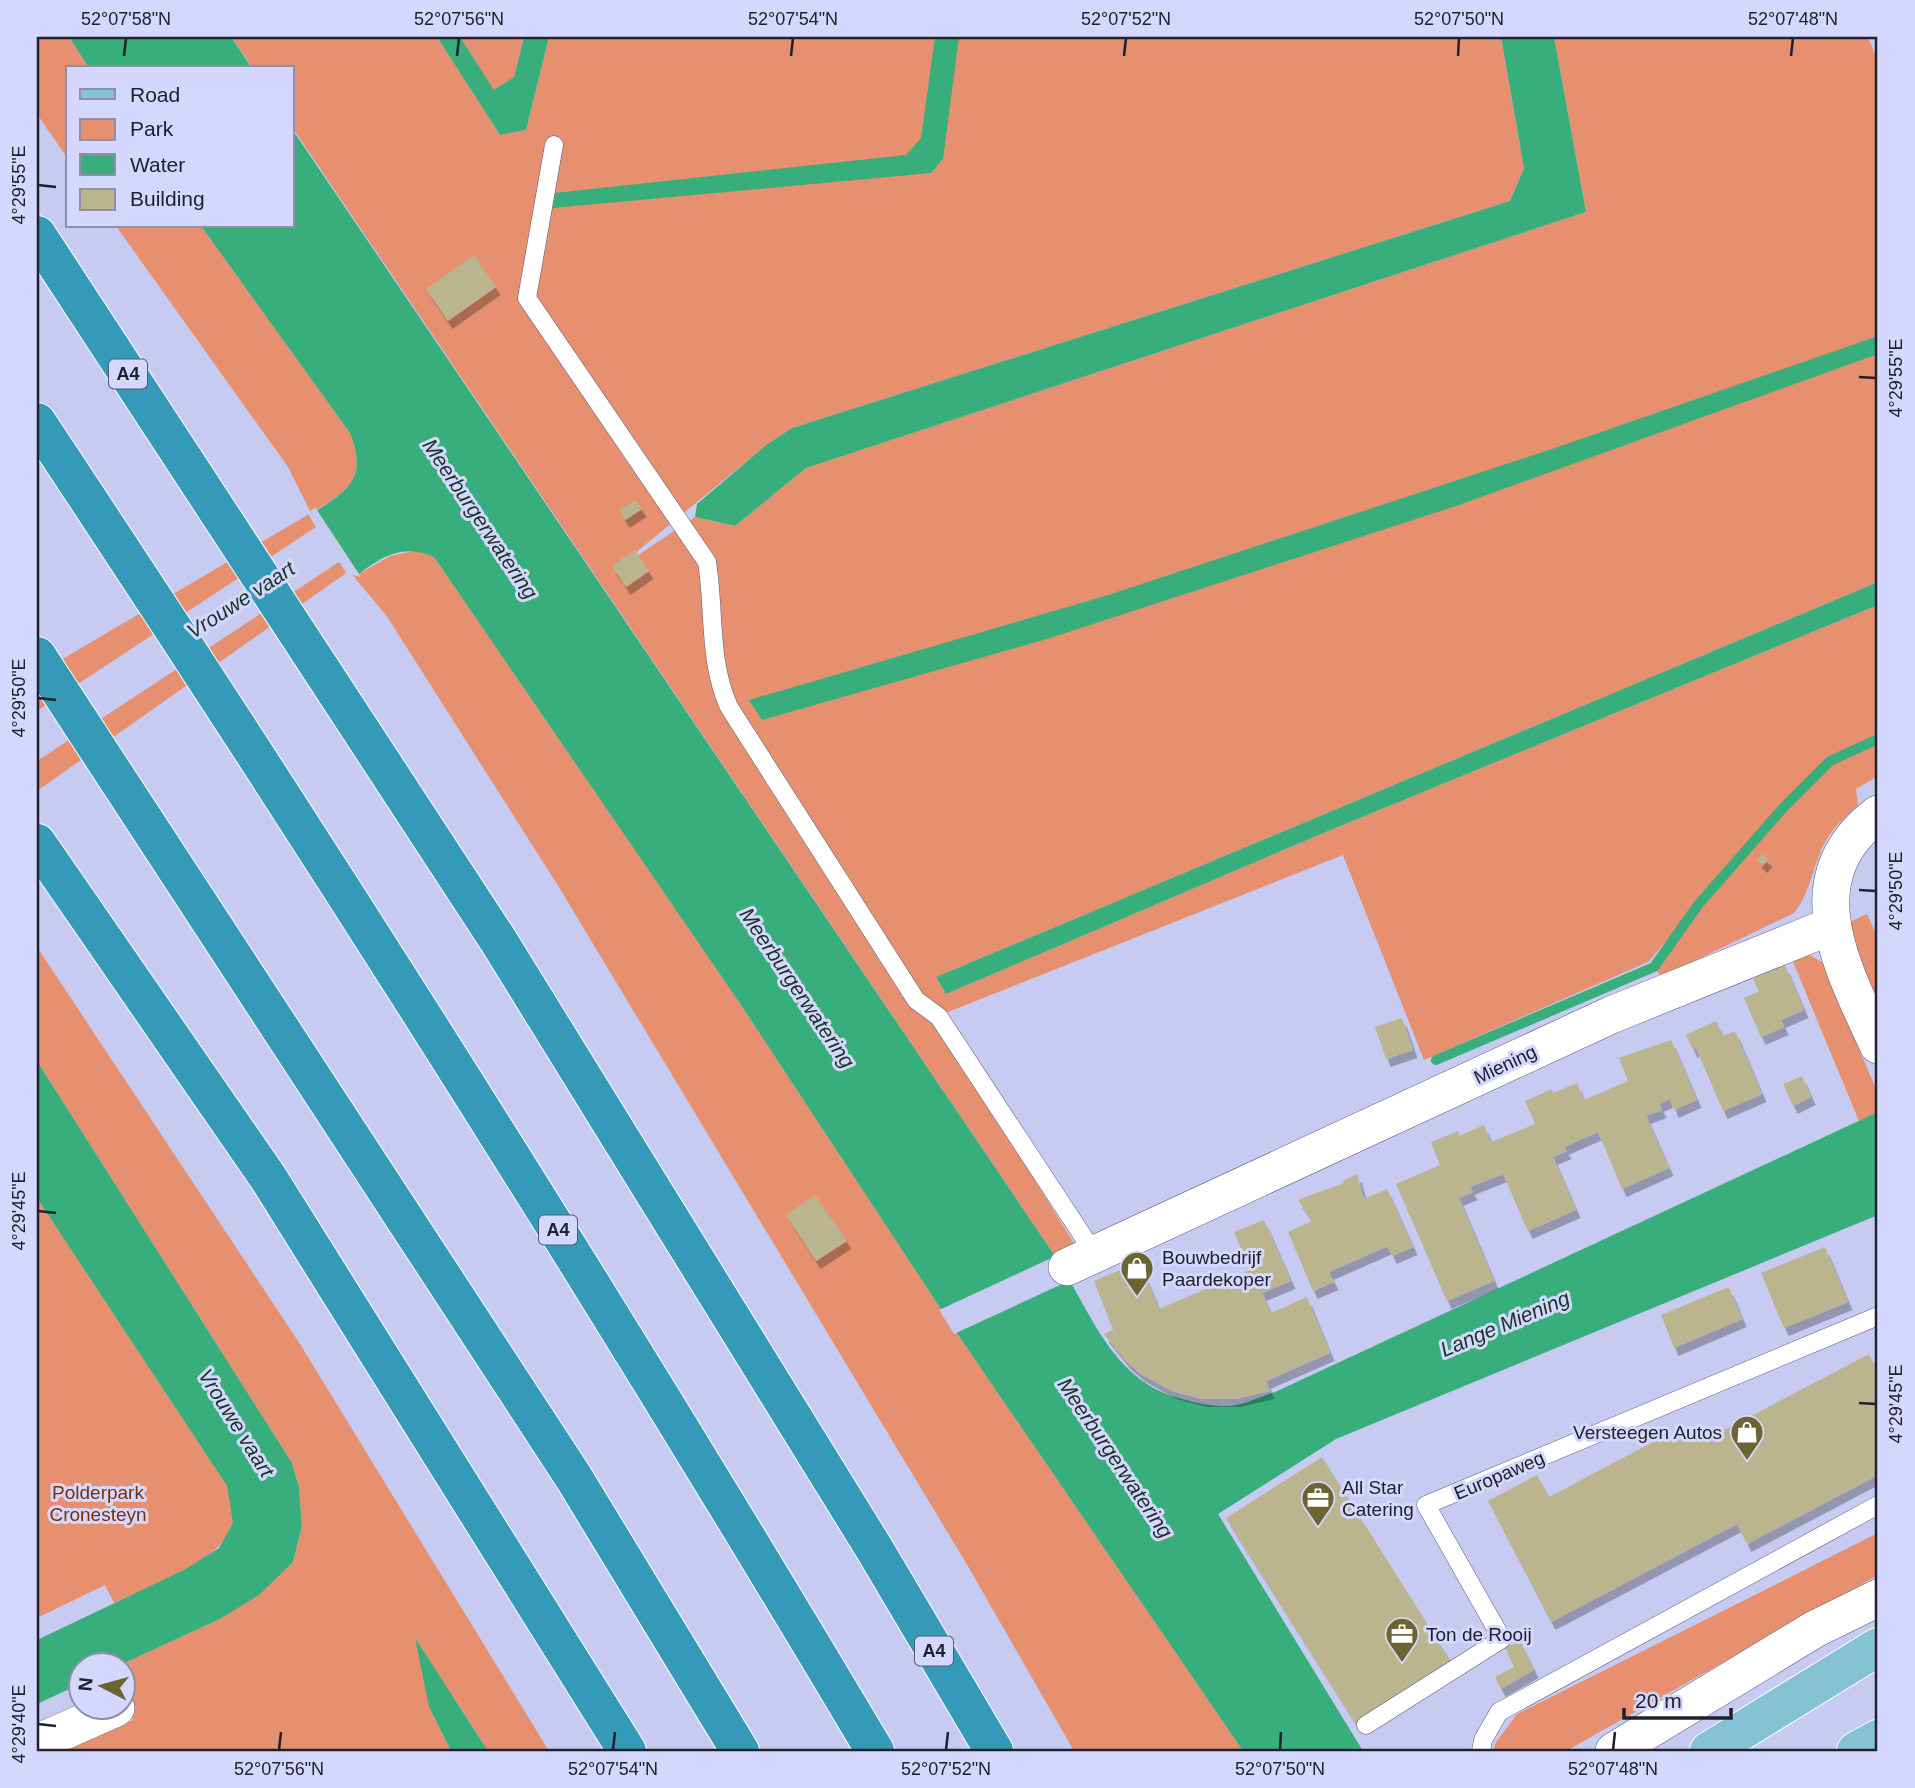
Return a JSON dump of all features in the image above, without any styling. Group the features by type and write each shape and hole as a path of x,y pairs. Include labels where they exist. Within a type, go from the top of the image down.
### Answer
{"highway":[{"name":"A4","path":"37,235 498,940 875,1550 994,1751"},
{"name":"A4","path":"37,422 232,715 619,1325 875,1751"},
{"path":"37,656 575,1478 740,1751"},
{"path":"37,843 269,1179 627,1751"}],"main road":[{"path":"1709,1751 1878,1647"},
{"path":"1856,1751 1878,1739"}],"street":[{"path":"1878,814 1860,831 1843,854 1833,880 1831,926 1839,957 1878,1045"},
{"name":"Miening","path":"1081,1260 1611,1015 1831,926"},
{"path":"1614,1751 1815,1629 1878,1598"},
{"path":"37,1743 84,1722"}],"lane":[{"path":"554,145 527,298 707,562 712,592 713,660 729,707 916,1000 939,1017 1081,1260"},
{"name":"Europaweg","path":"1366,1725 1502,1639 1426,1505 1870,1320"},
{"path":"1481,1751 1483,1740 1499,1712 1878,1505"}],"green space":[{"path":"37,37 69,37 88,66 66,66 66,156 37,114"},
{"path":"231,37 437,37 500,135 526,130 549,37 1501,37 1524,168 1510,201 792,428 766,445 610,574 695,517 735,526 806,468 1586,212 1554,37 1868,37 1878,62 1878,582 936,977 946,994 1333,829 1878,605 1878,776 1856,789 1858,805 1825,842 1805,894 1794,913 1661,977 1657,970 1694,910 1648,962 1424,1060 1343,855 943,1014 924,1001 1075,1245 1055,1256 294,130 294,66 252,66"},
{"path":"460,37 524,37 514,77 494,91"},
{"path":"117,228 202,228 350,433 357,462 355,473 345,490 312,513 321,528 37,715 37,674 311,513 288,467"},
{"path":"418,550 434,557 445,573 743,1008 954,1329 1243,1751 1074,1751 969,1568 557,884 386,615 349,571 37,791 37,758 340,557 359,574 390,556"},
{"path":"1867,914 1878,938 1878,1008 1859,964 1850,922"},
{"path":"37,947 300,1344 549,1751 488,1751 454,1698 429,1707 451,1751 63,1751 128,1722 136,1722 136,1658 220,1619 293,1562 302,1526 299,1488 292,1463 37,1061"},
{"path":"1808,954 1823,963 1878,1094 1878,1112 1859,1121 1791,957"},
{"name":"Polderpark Cronesteyn","path":"37,1198 227,1486 233,1523 216,1549 163,1581 114,1603 105,1585 37,1618"},
{"path":"1878,1533 1878,1575 1566,1751 1493,1751 1496,1742 1517,1714"}],"water":[{"path":"69,37 231,37 251,66 88,66"},
{"path":"437,37 460,37 494,90 514,77 524,37 549,37 526,130 500,135"},
{"path":"935,37 959,37 943,159 931,173 553,208 555,193 906,155 921,138"},
{"path":"1501,37 1554,37 1586,212 806,468 735,526 695,517 697,504 766,445 792,428 1510,201 1524,168"},
{"path":"294,132 1055,1256 1105,1341 1137,1377 1158,1390 1193,1402 1223,1406 1241,1404 1275,1392 1878,1112 1878,1215 1336,1439 1218,1514 1363,1751 1243,1751 954,1329 743,1008 434,557 413,552 394,554 359,574 349,571 340,558 37,715 320,528 312,514 345,490 355,473 357,462 350,433 202,228 294,228"},
{"path":"1878,336 1878,354 1456,506 1047,639 762,720 749,700 1105,596 1555,448"},
{"path":"1878,582 1878,605 1333,829 946,994 936,977"},
{"name":"Vrouwe vaart","path":"37,1061 292,1463 299,1488 302,1526 293,1562 259,1595 220,1619 136,1658 136,1652 66,1652 66,1691 37,1704 37,1640 184,1570 219,1548 233,1523 227,1486 37,1198"},
{"path":"415,1638 488,1751 451,1751 429,1707"}],"pier":[{"path":"315,507 361,577 347,574 339,562 37,761 37,711 316,527 308,514"},
{"path":"1058,1255 1073,1279 954,1334 939,1310"}],"building":[{"path":"474,255 496,287 448,321 426,289"},
{"path":"636,500 642,509 625,520 619,510"},
{"path":"635,550 649,571 626,587 612,566"},
{"path":"1762,854 1768,859 1763,865 1757,860"},
{"path":"1785,965 1804,1010 1781,1020 1784,1027 1761,1037 1744,998 1759,991 1753,979"},
{"path":"1402,1018 1413,1050 1386,1059 1375,1027"},
{"path":"1716,1021 1723,1036 1735,1031 1762,1094 1723,1111 1696,1048 1693,1050 1686,1035"},
{"path":"1671,1040 1697,1100 1674,1110 1670,1099 1659,1104 1662,1110 1646,1116 1669,1168 1622,1189 1598,1132 1564,1147 1567,1151 1553,1157 1576,1210 1528,1231 1503,1174 1470,1187 1473,1192 1459,1198 1494,1281 1447,1301 1396,1184 1440,1165 1431,1142 1458,1131 1459,1136 1484,1125 1491,1142 1535,1124 1525,1101 1552,1089 1553,1093 1577,1083 1584,1100 1628,1081 1619,1058"},
{"path":"1802,1076 1811,1097 1793,1106 1783,1084"},
{"path":"1357,1174 1364,1199 1387,1189 1413,1247 1392,1256 1388,1246 1329,1272 1334,1282 1313,1291 1288,1232 1312,1221 1298,1200 1344,1183 1343,1181"},
{"path":"815,1195 847,1241 816,1261 786,1215"},
{"path":"1264,1220 1291,1281 1262,1293 1271,1313 1307,1297 1330,1353 1266,1381 1270,1391 1236,1399 1203,1399 1172,1391 1141,1374 1126,1361 1104,1334 1113,1330 1094,1281 1139,1262 1159,1309 1250,1270 1234,1232"},
{"path":"1825,1247 1848,1302 1784,1328 1761,1273"},
{"path":"1729,1287 1742,1319 1674,1348 1661,1315"},
{"path":"1869,1354 1878,1372 1878,1475 1747,1544 1737,1524 1551,1622 1488,1501 1537,1475 1549,1497 1668,1434 1673,1443 1705,1427 1711,1437"},
{"path":"1322,1457 1452,1663 1356,1724 1226,1518"},
{"path":"1520,1641 1534,1670 1501,1689 1495,1677 1514,1667 1505,1648"}],"waterway":[{"path":"1436,1060 1654,967 1698,905 1783,808 1830,761 1878,739"}],"place":[{"name":"Bouwbedrijf Paardekoper","path":"1137,1298"},
{"name":"Versteegen Autos","path":"1747,1462"},
{"name":"All Star Catering","path":"1318,1528"},
{"name":"Ton de Rooij","path":"1402,1664"}],"water label":[{"name":"Meerburgerwatering","path":"480,519"},
{"name":"Meerburgerwatering","path":"797,988"},
{"name":"Lange Miening","path":"1505,1324"},
{"name":"Meerburgerwatering","path":"1115,1458"}]}
